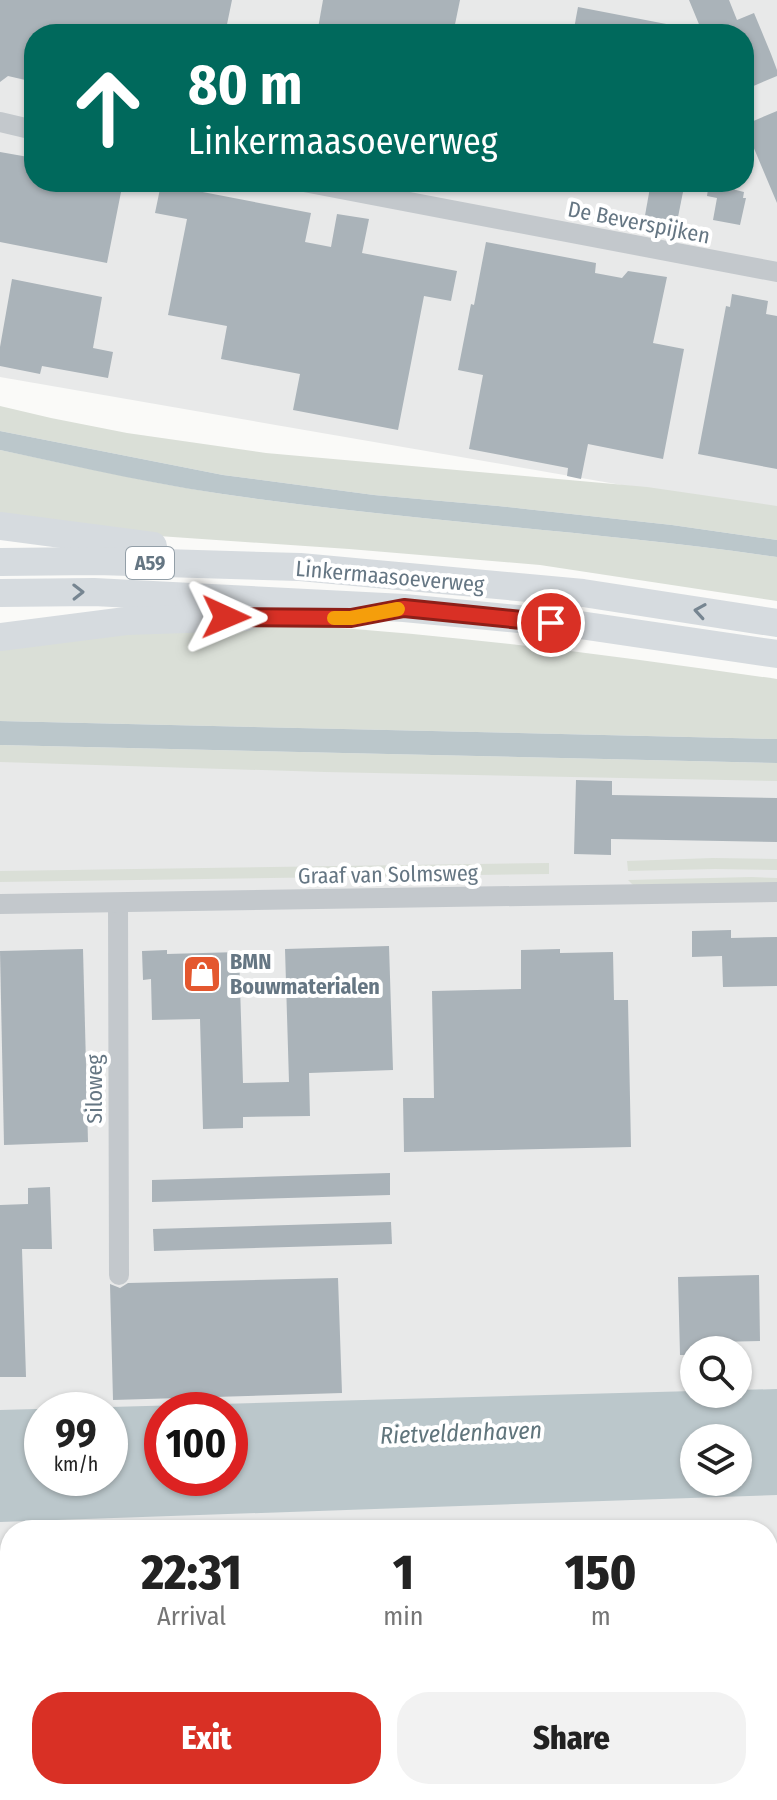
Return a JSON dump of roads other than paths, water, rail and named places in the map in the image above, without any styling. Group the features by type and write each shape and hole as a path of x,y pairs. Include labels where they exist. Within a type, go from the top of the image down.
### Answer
{"highway":[{"name":"A59","path":"0,526 141,545 240,553 300,567"},
{"name":"Linkermaasoeverweg","path":"0,562 97,561 300,567 583,593 777,623"},
{"name":"Linkermaasoeverweg","path":"0,593 94,592 404,608 580,625 777,654"},
{"name":"A59","path":"0,637 126,621 226,617 351,618 404,608"}],"street":[{"path":"0,122 24,128"},
{"name":"De Beverspijken","path":"357,192 777,272"},
{"name":"Graaf van Solmsweg","path":"0,904 777,892"},
{"name":"Siloweg","path":"118,903 119,1275"}],"water":[{"path":"0,431 223,475 374,495 672,525 777,540 777,557 317,506 188,488 0,450"},
{"path":"0,721 777,739 777,763 0,745"},
{"name":"Rietveldenhaven","path":"777,1389 777,1495 752,1496 752,1424 680,1424 680,1496 748,1496 0,1520 0,1410 24,1409 24,1496 128,1496 128,1406 144,1406 144,1496 248,1496 248,1403 680,1391 680,1408 752,1408 752,1390"}],"place":[{"name":"BMN Bouwmaterialen","path":"202,974"}]}
